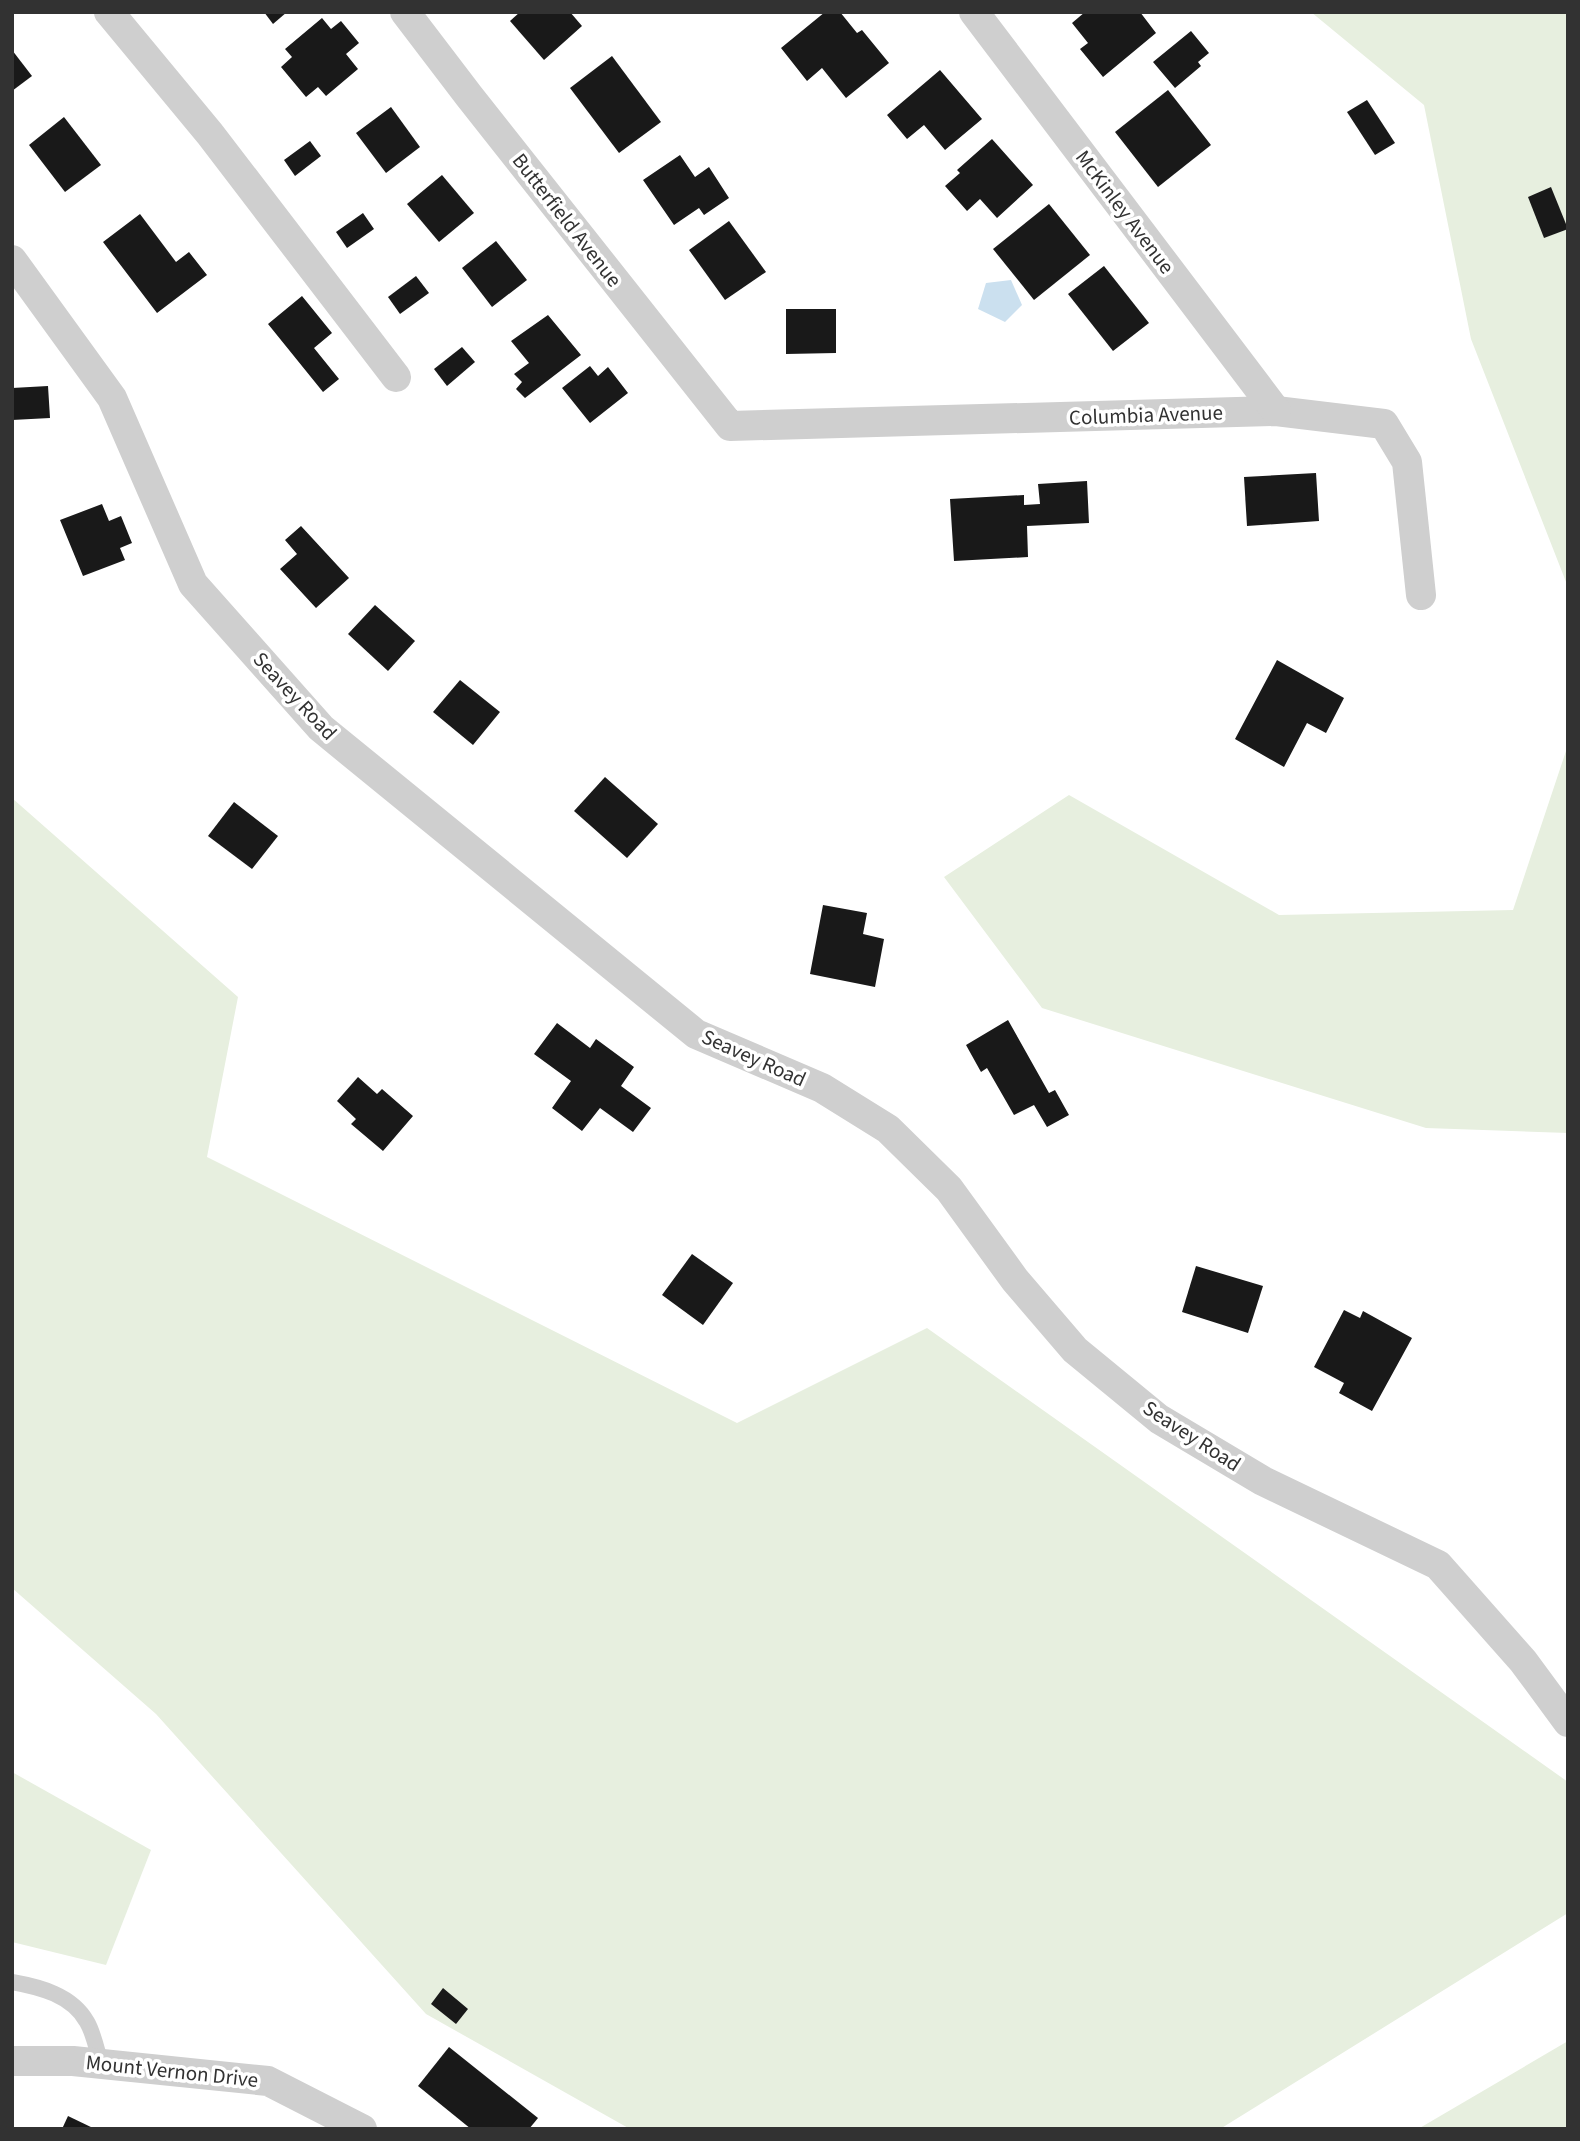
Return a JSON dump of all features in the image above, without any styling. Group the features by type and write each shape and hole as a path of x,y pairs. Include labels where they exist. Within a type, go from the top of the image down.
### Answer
{"street":[{"path":"110,12 261,199 396,377"},
{"name":"Butterfield Avenue","path":"405,12 730,426"},
{"name":"McKinley Avenue","path":"974,12 1276,411"},
{"name":"Seavey Road","path":"12,260 112,398 193,584 321,728 696,1034 822,1088 888,1129 949,1189 1015,1280 1075,1350 1159,1419 1264,1481 1438,1565 1523,1661 1568,1722"},
{"name":"Columbia Avenue","path":"730,426 1276,411 1384,424 1407,462 1421,594"},
{"name":"Mount Vernon Drive","path":"12,2062 73,2061 268,2081 362,2129"}],"lane":[{"path":"12,1982 32,1985 68,1999 88,2022 101,2064"}],"green space":[{"path":"1311,12 1568,12 1568,587 1471,339 1424,105"},
{"path":"1568,745 1568,1133 1426,1128 1042,1008 944,877 1069,795 1279,915 1513,910"},
{"path":"12,798 238,997 207,1157 737,1423 927,1328 1568,1782 1568,1913 1220,2129 630,2129 426,2014 156,1714 12,1588"},
{"path":"12,1772 151,1850 106,1965 12,1942"},
{"path":"1568,2041 1568,2129 1418,2129"}],"water":[{"path":"1011,280 1022,305 1005,322 978,309 986,283"}],"building":[{"path":"264,12 287,12 273,24"},
{"path":"520,12 570,12 582,26 544,60 510,21"},
{"path":"825,12 840,12 857,33 862,30 889,63 846,98 822,68 807,81 781,48"},
{"path":"1085,12 1140,12 1156,33 1103,77 1080,49 1088,43 1072,23"},
{"path":"322,18 331,29 341,21 359,43 346,54 358,69 326,96 318,87 306,97 281,67 292,57 285,49"},
{"path":"1191,31 1209,53 1198,62 1201,66 1175,88 1153,62"},
{"path":"12,50 32,76 12,91"},
{"path":"612,56 661,122 619,153 570,88"},
{"path":"940,70 982,119 945,150 924,125 907,139 887,115"},
{"path":"1168,90 1211,145 1158,187 1115,132"},
{"path":"1367,100 1395,143 1375,155 1347,112"},
{"path":"391,107 420,147 386,173 356,133"},
{"path":"64,117 101,165 65,192 29,145"},
{"path":"992,139 1033,185 997,218 980,199 967,211 945,186 960,173 957,170"},
{"path":"310,141 321,156 295,176 284,160"},
{"path":"680,155 695,177 709,167 729,198 704,215 699,208 674,225 643,180"},
{"path":"442,175 474,213 439,242 407,204"},
{"path":"1551,187 1568,229 1544,238 1528,197"},
{"path":"1049,204 1090,255 1034,300 993,249"},
{"path":"363,213 374,229 347,248 336,232"},
{"path":"140,214 176,262 189,252 207,275 157,313 103,242"},
{"path":"729,221 766,272 725,300 689,250"},
{"path":"496,241 527,280 492,307 462,268"},
{"path":"1104,266 1149,323 1113,351 1068,294"},
{"path":"416,276 429,293 400,314 388,297"},
{"path":"302,296 332,333 314,348 339,379 323,392 268,324"},
{"path":"786,309 836,309 836,353 786,354"},
{"path":"548,315 581,355 525,398 516,389 522,382 514,374 529,363 511,341"},
{"path":"462,347 475,362 447,386 434,369"},
{"path":"590,366 598,376 608,367 628,393 590,423 562,388"},
{"path":"48,386 50,418 12,420 12,388"},
{"path":"1316,473 1319,521 1247,526 1244,477"},
{"path":"1087,481 1089,523 1027,526 1028,557 954,561 950,499 1024,495 1024,505 1040,504 1038,484"},
{"path":"102,504 109,521 121,516 132,543 120,548 125,560 83,576 60,520"},
{"path":"301,526 349,578 316,608 280,569 297,554 285,540"},
{"path":"375,605 415,641 388,671 348,634"},
{"path":"1277,660 1344,698 1326,733 1307,723 1284,767 1235,739"},
{"path":"460,680 500,712 473,745 433,712"},
{"path":"605,777 658,824 627,858 574,811"},
{"path":"234,802 278,836 252,869 208,836"},
{"path":"823,905 867,913 863,934 884,939 875,987 810,974"},
{"path":"1008,1020 1049,1093 1055,1090 1069,1115 1047,1127 1034,1105 1014,1115 987,1068 981,1072 966,1045"},
{"path":"557,1023 590,1048 596,1039 634,1067 621,1086 651,1108 633,1132 600,1108 582,1131 552,1108 571,1081 534,1054"},
{"path":"358,1077 377,1094 382,1089 413,1116 383,1151 351,1124 356,1119 337,1101"},
{"path":"692,1254 733,1283 703,1325 662,1295"},
{"path":"1196,1266 1263,1286 1248,1333 1182,1312"},
{"path":"1344,1310 1360,1318 1363,1311 1412,1338 1372,1411 1339,1393 1344,1383 1314,1367"},
{"path":"443,1988 468,2009 456,2024 431,2004"},
{"path":"449,2047 538,2118 529,2129 471,2129 418,2086"},
{"path":"68,2116 95,2129 62,2129"}]}
